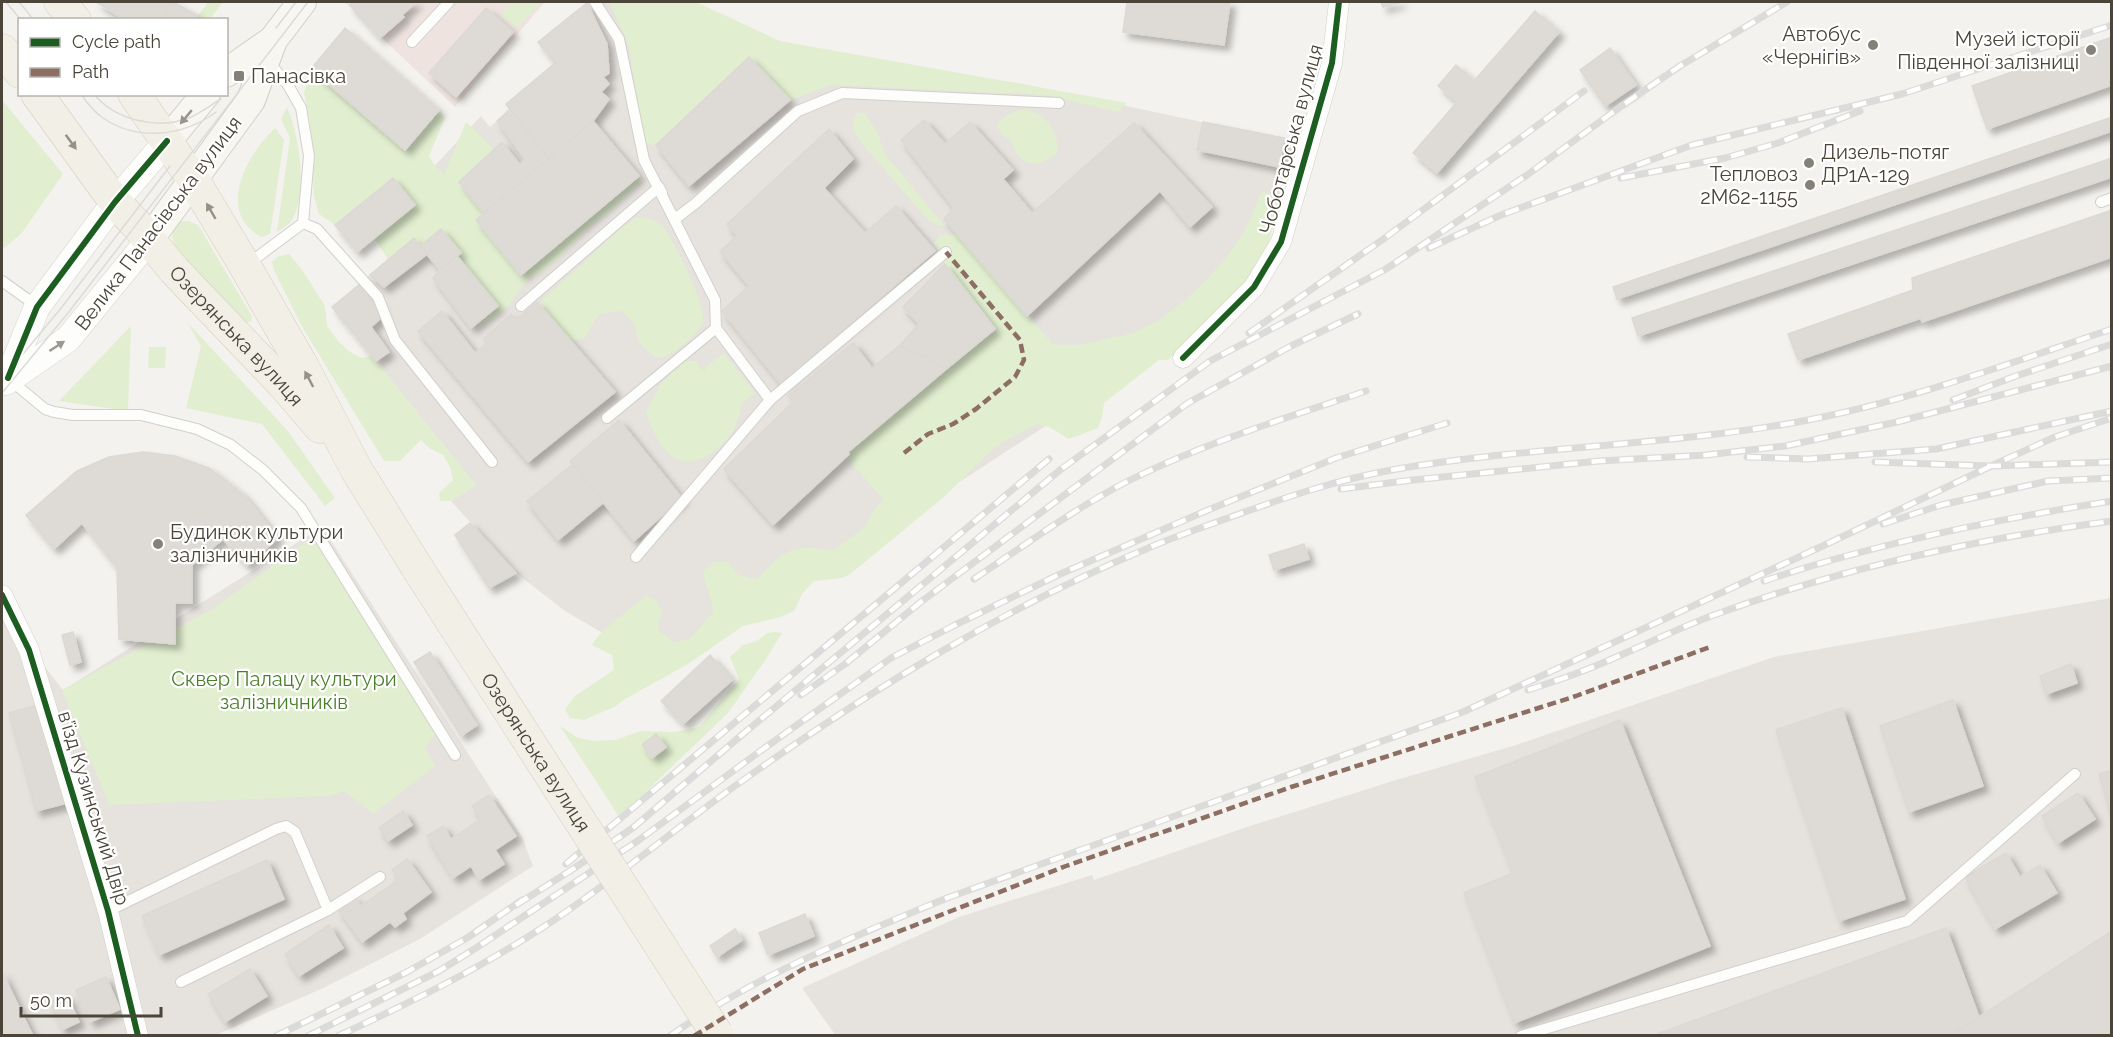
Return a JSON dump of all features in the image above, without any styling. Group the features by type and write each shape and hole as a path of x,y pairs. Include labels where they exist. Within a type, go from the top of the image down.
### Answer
{"main road":[{"path":"60,2 73,18"},
{"name":"Велика Панасівська вулиця","path":"149,240 251,100 269,49 291,5"},
{"name":"Велика Панасівська вулиця","path":"228,72 269,49"},
{"path":"2,50 18,70"},
{"name":"Озерянська вулиця","path":"38,96 115,202 174,270 282,383 356,469"},
{"name":"Озерянська вулиця","path":"135,96 194,181 245,266 303,367 356,469 717,1035"},
{"name":"Велика Панасівська вулиця","path":"167,141 204,96"}],"street":[{"name":"Чоботарська вулиця","path":"1183,358 1254,287 1281,242 1332,63 1340,2"},
{"name":"Велика Панасівська вулиця","path":"5,382 37,307 115,202 167,141"},
{"name":"Велика Панасівська вулиця","path":"5,382 68,339 149,240"},
{"name":"в’їзд Кузинський Двір","path":"2,595 29,651 108,911 138,1035"}],"lane":[{"path":"412,42 448,2"},
{"path":"595,2 619,39 644,160 715,300 716,328 770,400"},
{"path":"245,266 303,223 309,156 301,108 269,49"},
{"path":"675,219 696,203 798,111 842,93 1059,103"},
{"path":"521,306 659,187"},
{"path":"303,223 317,229 378,297 395,340 492,462"},
{"path":"636,557 770,400 946,252"},
{"path":"2,281 37,307"},
{"path":"607,418 716,328"},
{"path":"5,382 45,409 54,412 73,415 141,416 197,429 231,445 263,470 301,507 456,754"},
{"path":"1521,1035 1907,921 2074,774"},
{"path":"108,911 286,826 295,832 328,910"},
{"path":"181,982 328,910 380,877"}],"shaded area":[{"path":"344,2 545,2 455,107"},
{"path":"587,2 684,2 775,46 1023,84 1291,141 1280,199 1214,316 679,665 613,639 565,611 516,573 451,501 476,485 332,307 454,203 428,173 481,116 490,127 510,109 506,104 555,64 538,42"},
{"path":"322,527 522,837 533,866 420,939 321,989 216,1035 2,1035 2,612 63,690"},
{"path":"2111,598 2111,1035 836,1036 802,988 959,917 1092,875 1094,880 1247,827 1516,745 1774,657"}],"green space":[{"path":"208,2 223,2 211,18 196,18"},
{"path":"513,2 541,2 517,28 500,15"},
{"path":"609,2 696,2 780,41 1127,103 1118,112 1046,95 832,85 790,100 749,57 656,145 645,144 628,43"},
{"path":"311,69 405,150 439,110 445,118 429,156 444,174 466,122 494,149 459,183 484,213 476,221 521,275 639,176 643,179 608,213 592,224 559,258 542,272 529,278 509,305 494,318 471,328 498,306 457,256 461,253 442,229 420,246 413,238 388,259 374,238 414,205 393,178 335,225 319,214 314,196 310,122 304,93"},
{"path":"2,100 63,174 21,234 4,248 2,246"},
{"path":"287,107 295,133 301,184 295,213 289,224 277,232 290,138 281,119"},
{"path":"1027,109 1046,120 1057,139 1057,154 1042,162 1031,163 1021,159 1011,142 997,126 1010,114"},
{"path":"857,113 865,113 878,133 885,154 944,225 939,226 928,220 863,145 853,126"},
{"path":"275,128 284,140 270,234 261,237 247,226 240,213 238,198 240,183 246,167 264,139"},
{"path":"1261,192 1282,195 1267,249 1229,307 1168,360 1159,360 1104,403 1098,428 1069,439 1049,427 1037,424 1003,442 944,497 849,575 814,581 802,594 794,611 780,617 743,626 688,664 616,706 584,720 570,718 565,709 575,696 614,670 612,655 592,645 609,625 646,595 657,602 663,613 658,623 659,631 674,642 690,639 713,612 703,571 715,561 727,562 739,575 757,579 776,560 790,551 808,548 834,550 866,526 872,513 883,499 846,457 848,452 995,329 945,264 934,243 941,235 957,234 1052,343 1077,345 1138,331 1166,315 1181,303 1210,276 1234,247 1248,224"},
{"path":"636,217 657,222 667,232 695,289 703,315 703,323 690,339 672,353 657,358 641,344 635,325 622,311 600,314 585,338 571,341 541,307 541,301"},
{"path":"182,221 198,225 252,316 251,322 243,322 175,246 173,232"},
{"path":"289,254 303,271 325,306 327,326 339,342 350,352 362,358 372,356 476,485 451,501 440,501 439,493 453,480 450,467 443,455 429,448 421,440 400,461 384,461 301,325 274,270 272,262 277,257"},
{"path":"187,322 287,430 335,498 325,506 262,424 186,408 201,346"},
{"path":"131,326 128,411 59,401"},
{"path":"149,347 166,347 165,368 148,368"},
{"path":"724,353 755,393 742,403 732,432 718,449 699,460 677,459 661,445 646,411 661,384 683,361 696,361 702,370 707,372 704,368"},
{"name":"Сквер Палацу культури залізничників","path":"314,536 436,733 425,748 435,766 373,814 344,791 330,796 109,805 62,690 211,610"},
{"path":"767,633 782,633 728,713 631,806 618,815 560,726 578,738 595,741 616,740 641,731 675,732 699,727 739,679 730,657 743,645 757,641"}],"building":[{"path":"96,2 173,2 163,18 122,18"},
{"path":"173,2 197,15 196,18 163,18"},
{"path":"353,2 416,2 402,15 404,17 380,38 350,5"},
{"path":"1127,2 1230,2 1224,45 1123,32"},
{"path":"1381,2 1402,2 1383,7"},
{"path":"587,3 607,44 609,73 603,77 609,84 601,92 609,99 593,121 549,159 506,104 555,63 538,42"},
{"path":"486,8 513,32 456,97 429,73"},
{"path":"1535,11 1559,32 1437,173 1413,153 1457,102 1438,86 1456,65 1474,81"},
{"path":"345,28 439,110 405,150 311,69"},
{"path":"2112,37 2112,85 1987,129 1972,86"},
{"path":"1610,48 1636,85 1605,106 1580,70"},
{"path":"749,57 790,100 689,186 656,145"},
{"path":"510,109 549,159 484,213 459,182 502,142 520,165 525,159 497,121"},
{"path":"2112,117 2112,131 1617,299 1613,287"},
{"path":"924,120 945,144 970,122 1013,170 1003,179 1032,213 1134,123 1212,207 1190,227 1160,191 1027,316 944,219 954,208 901,140"},
{"path":"593,121 639,176 521,275 476,220"},
{"path":"1203,122 1284,138 1279,167 1197,150"},
{"path":"829,129 853,159 824,188 865,233 896,206 935,251 781,384 722,311 749,286 720,251 737,236 727,224"},
{"path":"2112,158 2112,177 1638,336 1632,318"},
{"path":"393,178 415,205 357,252 335,225"},
{"path":"2112,210 2112,257 1922,322 1921,318 1798,360 1788,334 1913,290 1912,278"},
{"path":"441,229 461,253 440,270 420,246"},
{"path":"414,238 427,254 384,287 370,275"},
{"path":"457,256 498,306 471,328 433,278"},
{"path":"945,264 995,329 945,370 927,357 899,346 919,324 903,307"},
{"path":"361,283 383,316 371,327 389,352 376,361 332,307"},
{"path":"537,302 615,392 528,462 418,331 442,311 475,353 487,343 483,339 511,314 517,319"},
{"path":"853,343 872,368 899,346 927,357 945,370 848,452 849,454 773,525 724,469 793,402 788,396"},
{"path":"619,420 682,498 634,541 570,461"},
{"name":"Будинок культури залізничників","path":"143,452 175,456 209,468 244,495 278,538 247,566 223,539 192,565 192,603 175,603 175,644 119,639 117,568 82,523 54,549 26,515 77,471 109,457"},
{"path":"573,464 604,502 558,540 527,501"},
{"path":"470,523 516,573 489,588 455,535"},
{"path":"1304,544 1309,559 1274,570 1269,555"},
{"path":"73,632 81,662 70,665 62,635"},
{"path":"430,652 477,725 461,736 414,662"},
{"path":"710,655 732,680 683,724 661,701"},
{"path":"2071,664 2077,683 2046,694 2040,676"},
{"path":"1953,700 1983,786 1909,812 1880,726"},
{"path":"44,703 71,802 36,811 9,713"},
{"path":"1842,708 1905,899 1839,921 1776,730"},
{"path":"1620,720 1710,946 1514,1023 1464,893 1513,873 1475,777"},
{"path":"656,734 666,747 652,758 642,745"},
{"path":"2112,770 2112,815 2111,815 2099,774"},
{"path":"2078,793 2095,819 2058,843 2042,816"},
{"path":"489,795 516,836 495,850 504,864 479,880 471,866 453,878 427,836 443,826 451,839 481,819 472,806"},
{"path":"403,811 412,825 388,841 379,828"},
{"path":"2006,853 2020,877 2040,865 2057,893 1995,929 1965,877"},
{"path":"407,859 431,892 403,913 406,919 395,927 390,922 362,942 338,909 354,897 361,906 399,879 392,870"},
{"path":"267,860 284,899 159,955 142,916"},
{"path":"805,914 814,936 768,955 759,933"},
{"path":"329,925 343,948 299,976 285,954"},
{"path":"1946,928 1979,1017 1950,1036 1652,1036"},
{"path":"735,929 742,940 717,957 710,946"},
{"path":"2112,931 2112,1036 1950,1036 1979,1017"},
{"path":"250,969 267,996 225,1022 208,994"},
{"path":"2,972 33,1036 2,1036"},
{"path":"106,977 120,1009 90,1022 76,990"},
{"path":"67,995 79,1022 62,1030 50,1002"}],"tram line":[{"path":"6,2 19,18"},
{"path":"19,2 32,18"},
{"path":"276,28 296,2"},
{"path":"2,393 68,313 308,2"},
{"path":"83,96 103,118 131,131 146,133 175,131 216,112"},
{"path":"96,96 113,110 150,123 189,118 221,99"},
{"path":"3,378 62,307 170,166"}],"railway":[{"path":"516,905 634,827 1060,470 1210,361 1386,269 1527,175 1680,66 1787,2"},
{"path":"1429,248 1501,215 1692,145 1902,94 2112,25"},
{"path":"1249,333 1382,240 1584,91"},
{"path":"1621,178 1725,158 1778,143 1860,111"},
{"path":"801,695 845,664 922,601 1188,403 1291,346 1358,314"},
{"path":"338,1036 443,985 545,926 597,890 749,776 892,681 1041,597 1166,540 1311,490 1397,469 1498,455 1702,436 1843,413 1959,380 2112,329"},
{"path":"1953,400 2112,344"},
{"path":"1341,489 1599,461 1706,455 1785,446 1897,422 2112,366"},
{"path":"974,579 1069,515 1157,467 1276,421 1366,391"},
{"path":"1747,457 1808,459 1936,449 2112,411"},
{"path":"670,1036 702,1014 770,976 875,928 947,898 1463,712 2055,437 2112,418"},
{"path":"308,1036 439,971 476,948 639,840 891,658 1058,575 1208,510 1336,458 1447,423"},
{"path":"566,864 1049,459"},
{"path":"1875,462 1991,466 2112,462"},
{"path":"1883,524 1941,505 2048,481 2112,478"},
{"path":"1764,581 1892,544 2025,516 2112,501"},
{"path":"1528,690 1597,665 1714,615 1811,583 1960,546 2112,521"},
{"path":"276,1036 405,973 467,938 522,900"}],"marked path":[{"path":"904,453 928,434 953,424 976,409 1015,377 1024,360 1020,340 946,252"},
{"path":"694,1036 803,969 1066,866 1291,787 1576,696 1710,647"}],"cycle path":[{"path":"1183,358 1254,287 1281,242 1332,63 1339,2"},
{"path":"8,378 37,307 115,202 167,141"},
{"path":"2,595 29,650 108,911 138,1036"}],"place":[{"name":"Автобус «Чернігів»","path":"1873,45"},
{"name":"Музей історії Південної залізниці","path":"2091,50"},
{"name":"Панасівка","path":"239,76"},
{"name":"Дизель-потяг ДР1А-129","path":"1809,163"},
{"name":"Тепловоз 2М62-1155","path":"1810,185"},
{"name":"Будинок культури залізничників","path":"158,544"}]}
